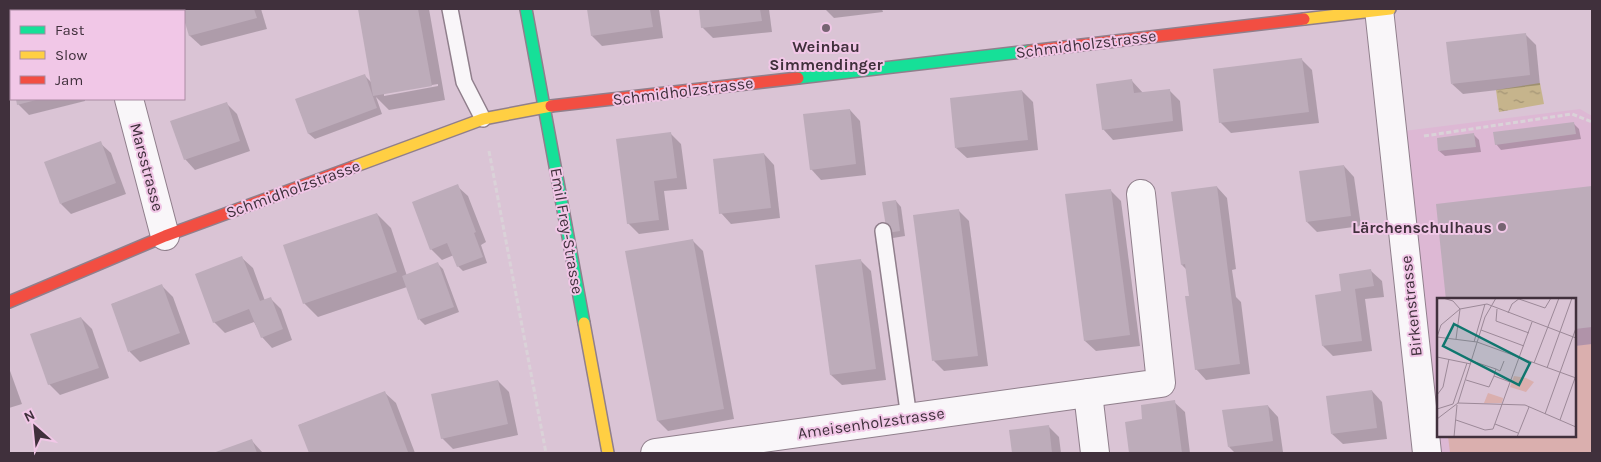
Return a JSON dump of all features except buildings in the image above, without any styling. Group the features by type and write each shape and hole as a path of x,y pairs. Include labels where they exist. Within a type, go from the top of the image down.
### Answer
{"street":[{"name":"Emil Frey-Strasse","path":"526,9 608,453"},
{"name":"Schmidholzstrasse","path":"9,302 165,236 483,119 544,107 1383,9"},
{"name":"Birkenstrasse","path":"1383,9 1393,138 1427,453"},
{"name":"Marsstrasse","path":"129,100 165,236"},
{"name":"Ameisenholzstrasse","path":"655,453 1161,383 1141,194"},
{"path":"1088,393 1096,453"}],"lane":[{"path":"450,9 464,82 483,119"},
{"path":"884,231 909,418"}],"path":[{"path":"1393,138 1572,114 1592,122"},
{"path":"483,119 546,453"}],"shaded area":[{"name":"Lärchenschulhaus","path":"1580,109 1592,116 1592,453 1437,453 1404,131"},
{"path":"1592,344 1592,453 1450,453 1448,437 1576,437 1576,346"}],"water":[{"path":"1540,83 1544,104 1499,112 1496,90"}],"traffic: fast":[{"path":"526,9 584,323"},
{"path":"798,78 1030,51"}],"traffic: slow":[{"path":"1304,19 1390,9"},
{"path":"353,167 483,119 551,106"},
{"path":"584,323 608,453"}],"traffic: jam":[{"path":"1030,51 1304,19"},
{"path":"551,106 798,78"},
{"path":"9,302 165,236 353,167"}],"place":[{"name":"Weinbau Simmendinger","path":"826,28"},
{"name":"Lärchenschulhaus","path":"1502,227"}]}
